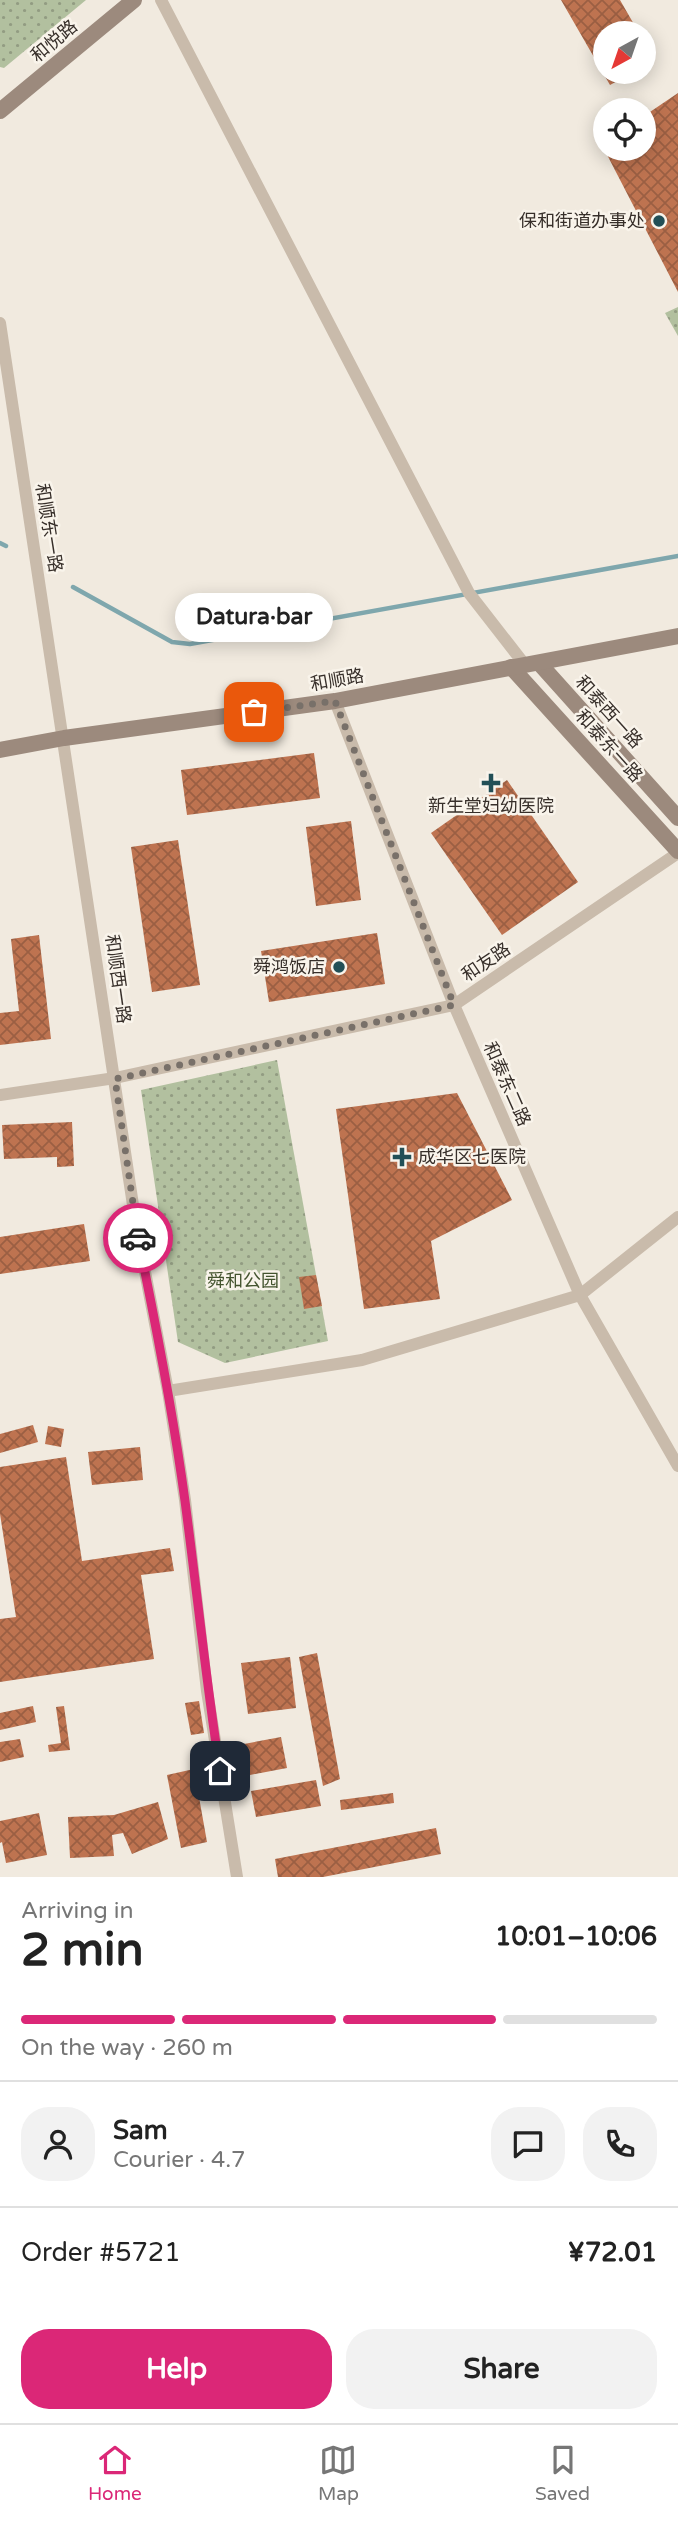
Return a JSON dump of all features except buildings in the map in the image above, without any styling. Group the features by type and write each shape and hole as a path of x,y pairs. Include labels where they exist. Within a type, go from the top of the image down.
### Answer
{"street":[{"name":"和悦路","path":"0,111 134,0"},
{"path":"161,0 470,593 525,665"},
{"name":"和顺东一路","path":"0,323 64,738"},
{"name":"和顺路","path":"0,750 64,738 335,701 678,636"},
{"name":"和泰西一路","path":"525,665 678,818"},
{"name":"和泰东一路","path":"525,665 678,852"},
{"name":"和泰东二路","path":"335,701 454,1005 580,1295 678,1466"},
{"name":"和顺西一路","path":"64,738 136,1225 168,1391 185,1500 207,1691 237,1877"},
{"name":"和友路","path":"0,1096 115,1079 454,1005 678,852"},
{"path":"168,1391 362,1360 580,1295 678,1217"}],"green space":[{"path":"0,0 86,0 4,68 0,67"},
{"path":"678,307 678,336 665,313"},
{"name":"舜和公园","path":"277,1060 328,1341 225,1363 178,1342 141,1090"}],"waterway":[{"path":"0,543 6,546"},
{"path":"73,587 172,642 190,644 678,556"}],"way so far":[{"path":"138,1238 115,1079 454,1005 335,701 254,712"}],"place":[{"name":"保和街道办事处","path":"659,221"},
{"name":"Datura·bar","path":"254,712"},
{"name":"新生堂妇幼医院","path":"491,783"},
{"name":"舜鸿饭店","path":"339,967"},
{"name":"成华区七医院","path":"402,1157"}],"route":[{"path":"138,1238 173,1418 207,1691 220,1771"}]}
